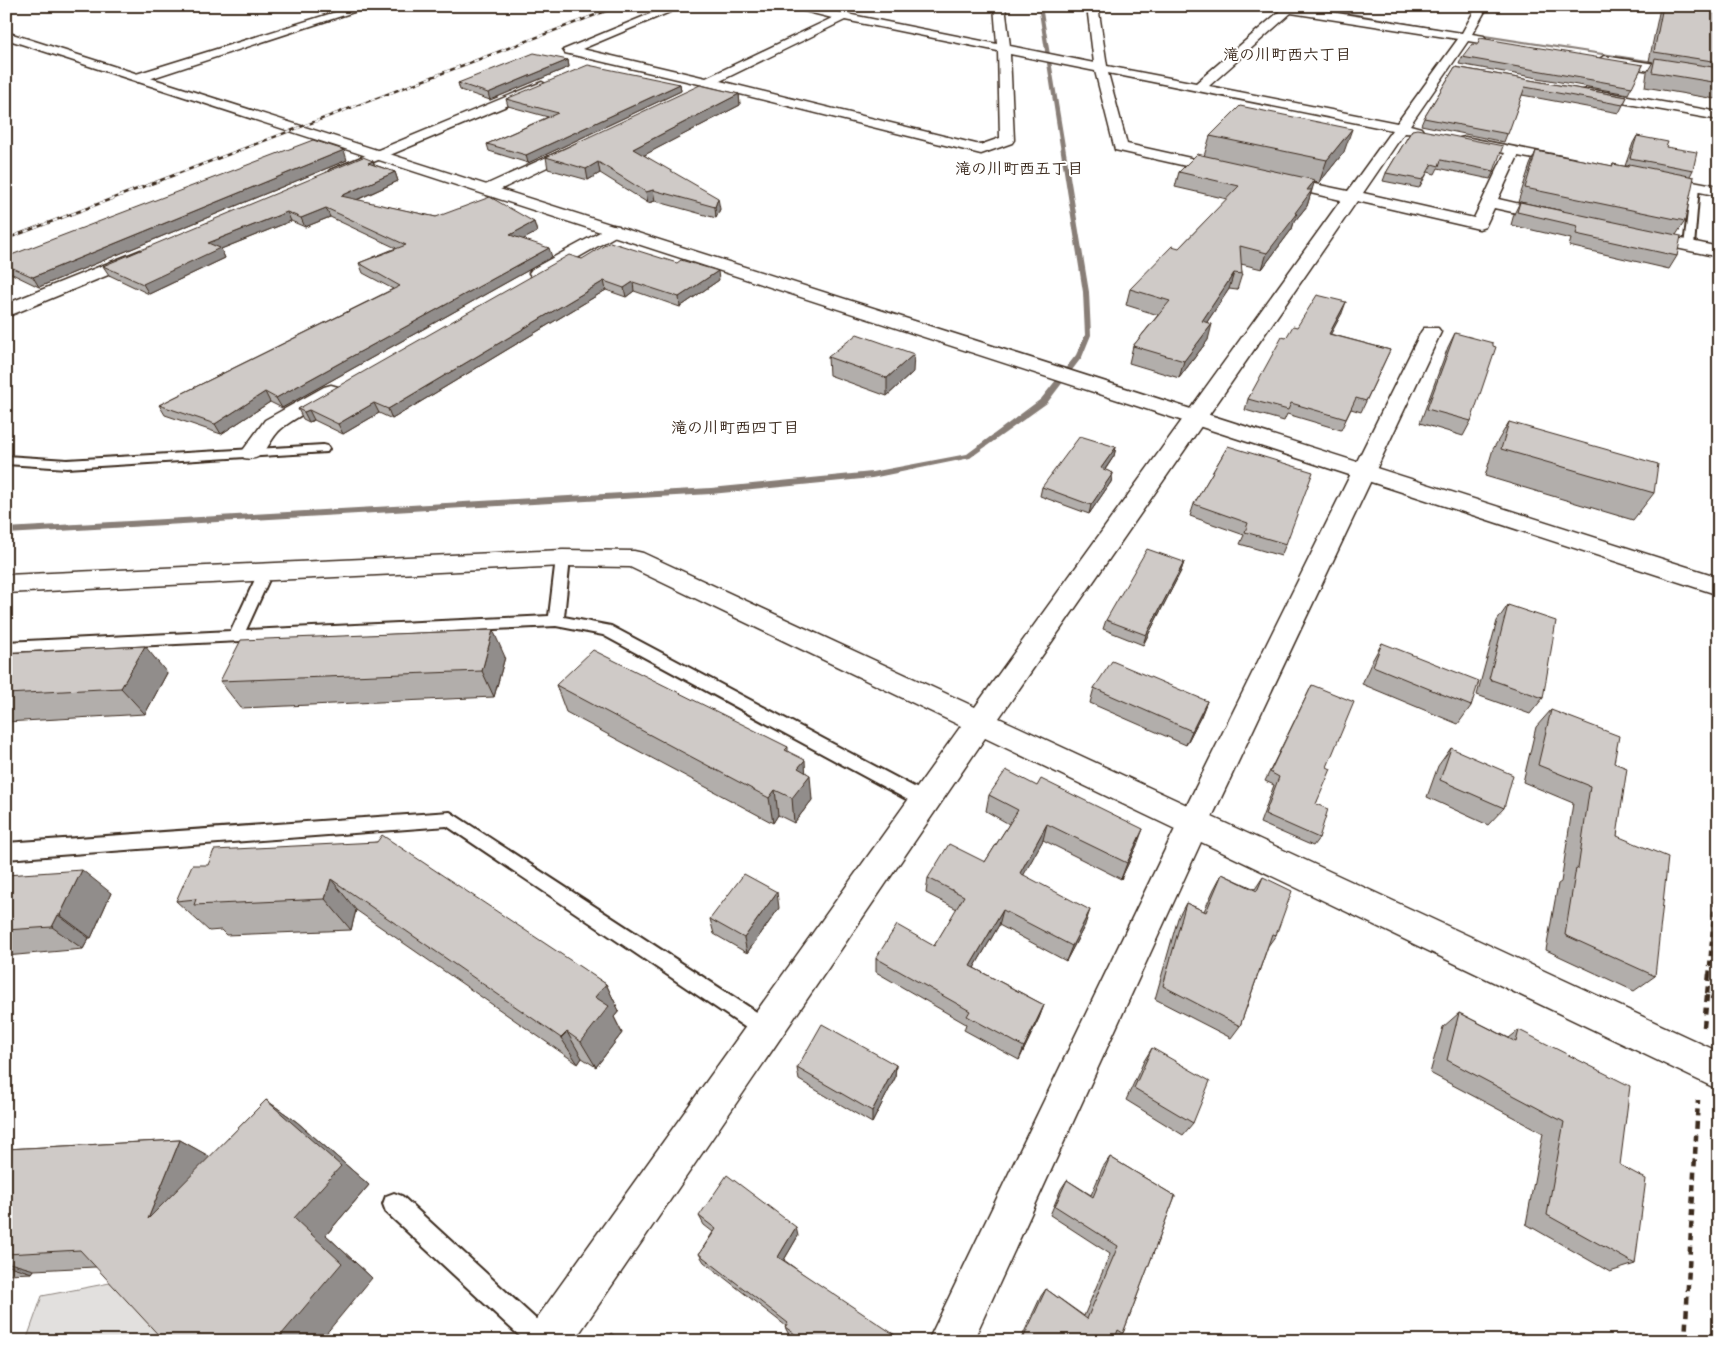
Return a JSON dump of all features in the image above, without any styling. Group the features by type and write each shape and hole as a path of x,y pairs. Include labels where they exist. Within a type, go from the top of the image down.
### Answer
{"street":[{"path":"138,78 366,6"},
{"path":"679,6 569,50 981,150 1007,140 1004,49 999,6"},
{"path":"789,6 1427,134"},
{"path":"695,92 864,6"},
{"path":"1092,6 1101,68 1120,147 1244,174"},
{"path":"1270,6 1494,42"},
{"path":"548,1341 980,722 1444,67 1465,37 1483,6"},
{"path":"1197,89 1289,9"},
{"path":"6,35 1719,586"},
{"path":"1592,58 1719,78"},
{"path":"587,67 605,59"},
{"path":"1444,67 1464,70"},
{"path":"322,178 550,82"},
{"path":"1572,90 1719,116"},
{"path":"1446,137 1580,164"},
{"path":"487,190 591,141"},
{"path":"1264,178 1479,224 1513,151"},
{"path":"1638,175 1719,191"},
{"path":"1489,202 1565,219"},
{"path":"519,284 612,230"},
{"path":"1632,233 1719,252"},
{"path":"6,311 160,246"},
{"path":"950,1341 1193,825 1431,332"},
{"path":"252,453 273,425 349,381"},
{"path":"6,584 563,558 634,559 1193,825 1710,1067"}],"lane":[{"path":"1689,246 1695,186"},
{"path":"6,460 67,464 323,449"},
{"path":"556,621 563,558"},
{"path":"236,636 264,573"},
{"path":"6,647 556,621 606,630 925,801"},
{"path":"6,851 450,819 765,1029"},
{"path":"394,1204 543,1341"}],"path":[{"path":"1685,1341 1710,1067 1707,995 1719,846"},
{"path":"1707,995 1719,1000"}],"shaded area":[{"path":"115,1282 173,1341 26,1341 42,1296"}],"building":[{"path":"1663,6 1719,6 1719,62 1654,52"},
{"path":"1480,38 1643,65 1632,87 1462,57 1472,44 1477,45"},
{"path":"534,53 568,60 488,93 458,83"},
{"path":"1655,58 1719,68 1719,83 1652,72"},
{"path":"588,65 680,84 526,155 487,144 558,113 506,99"},
{"path":"1455,67 1627,97 1623,105 1525,87 1508,134 1424,118"},
{"path":"700,85 739,94 633,149 718,198 715,207 653,190 646,192 598,162 586,169 546,157"},
{"path":"1240,106 1352,129 1327,160 1210,136"},
{"path":"1417,129 1503,146 1494,171 1441,160 1439,166 1432,164 1423,180 1386,173 1412,130"},
{"path":"1637,136 1668,142 1666,147 1697,152 1693,170 1630,158"},
{"path":"313,140 344,150 33,277 6,265 6,257"},
{"path":"1536,151 1613,166 1613,164 1628,167 1629,164 1694,177 1685,221 1525,188"},
{"path":"1197,154 1315,180 1307,190 1312,190 1295,213 1297,214 1267,253 1240,246 1242,274 1234,273 1202,321 1212,324 1184,361 1133,346 1170,301 1130,289 1172,246 1179,248 1239,186 1179,172"},
{"path":"363,157 373,161 368,163 395,172 341,196 436,217 490,197 534,222 510,235 549,248 276,398 265,392 215,424 159,405 400,286 359,263 406,245 326,208 301,218 287,212 208,243 220,248 143,284 103,266"},
{"path":"1520,202 1681,236 1677,256 1576,234 1578,226 1517,212"},
{"path":"610,242 677,263 681,260 718,271 679,297 633,282 624,288 604,281 388,409 374,403 338,424 309,410 304,412 298,409 569,255 582,259"},
{"path":"1317,295 1346,302 1329,334 1390,350 1366,401 1356,398 1346,419 1291,403 1288,410 1248,399 1282,337 1286,338 1293,326 1297,327"},
{"path":"1455,333 1493,343 1493,346 1496,347 1471,421 1427,409"},
{"path":"857,334 914,354 887,378 828,357"},
{"path":"1509,422 1658,464 1654,493 1501,449"},
{"path":"1080,436 1116,447 1101,468 1113,473 1091,505 1042,487"},
{"path":"1228,446 1313,472 1286,544 1245,532 1248,523 1194,504"},
{"path":"1147,549 1184,562 1146,635 1106,620"},
{"path":"1508,605 1556,621 1543,698 1489,679"},
{"path":"493,630 482,671 220,681 241,640"},
{"path":"1382,643 1479,681 1471,706 1373,666"},
{"path":"145,646 121,688 6,694 6,653"},
{"path":"593,650 788,747 785,750 805,760 798,768 810,775 792,798 775,790 769,798 556,685"},
{"path":"1112,661 1207,701 1192,731 1094,688"},
{"path":"1312,685 1354,702 1327,767 1331,769 1316,804 1328,809 1319,838 1265,814 1279,777 1270,772"},
{"path":"1551,710 1619,736 1614,763 1627,768 1617,836 1668,857 1655,976 1565,935 1576,868 1578,869 1590,786 1538,765"},
{"path":"1451,748 1513,775 1504,808 1440,780"},
{"path":"1006,770 1037,786 1041,779 1143,829 1127,863 1047,824 1020,873 1090,910 1072,946 1003,910 970,966 1044,1005 1024,1047 967,1016 970,1011 876,958 897,925 934,946 964,896 928,878 949,844 985,862 1018,810 989,795"},
{"path":"382,835 606,984 595,997 609,1006 581,1042 567,1032 561,1038 331,879 325,899 194,905 196,899 176,901 192,865 208,865 214,850 377,842"},
{"path":"82,870 52,927 6,930 6,875"},
{"path":"744,874 777,892 744,938 710,919"},
{"path":"1222,874 1257,891 1263,877 1292,891 1276,935 1272,934 1240,1026 1163,986 1186,903 1206,912"},
{"path":"1459,1013 1516,1042 1519,1030 1630,1086 1620,1165 1646,1179 1635,1264 1547,1215 1564,1122 1447,1060"},
{"path":"822,1024 896,1065 872,1111 797,1068"},
{"path":"1152,1048 1210,1081 1193,1123 1134,1088"},
{"path":"266,1100 341,1166 294,1218 342,1263 276,1341 164,1341 80,1250 6,1254 6,1149 180,1140 148,1219"},
{"path":"1110,1157 1175,1196 1123,1333 1118,1330 1114,1341 1022,1341 1046,1289 1087,1319 1118,1246 1055,1206 1067,1180 1093,1197"},
{"path":"727,1175 796,1227 778,1257 895,1335 892,1341 805,1341 785,1327 788,1323 699,1254 716,1229 699,1216"},
{"path":"611,1333 621,1341 606,1341"}],"waterway":[{"path":"6,531 711,491 872,475 970,456 1044,401 1079,355 1088,335 1086,292 1040,6"},
{"path":"1303,6 1441,29"},
{"path":"1485,36 1661,63"}],"railway":[{"path":"6,239 619,6"}],"district":[{"name":"滝の川町西六丁目","path":"1287,57"},
{"name":"滝の川町西五丁目","path":"1019,171"},
{"name":"滝の川町西四丁目","path":"735,430"}]}
